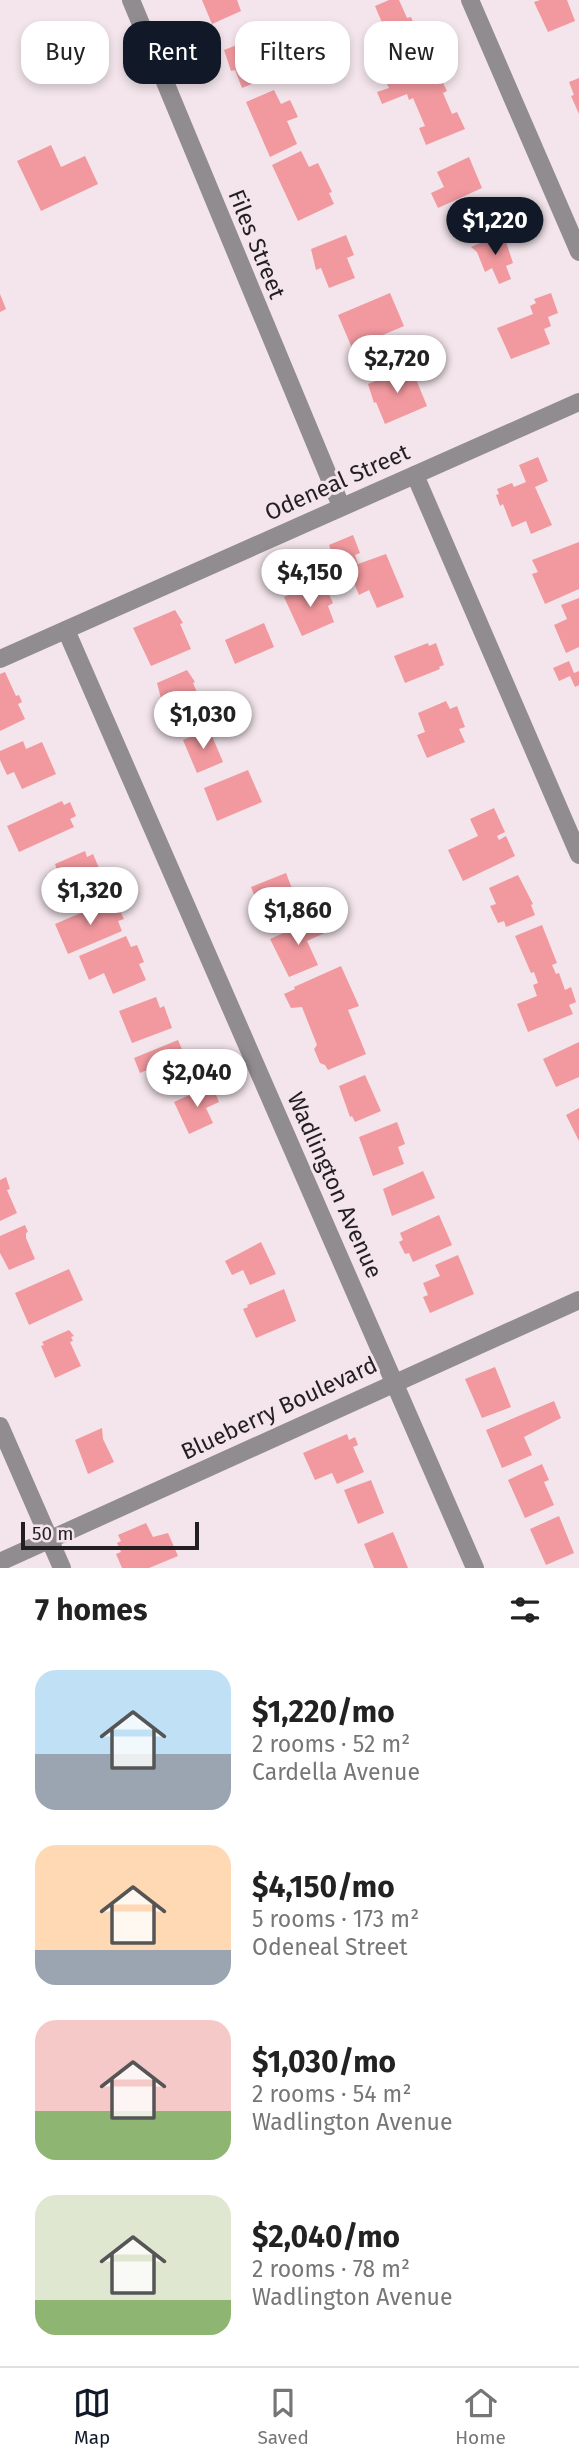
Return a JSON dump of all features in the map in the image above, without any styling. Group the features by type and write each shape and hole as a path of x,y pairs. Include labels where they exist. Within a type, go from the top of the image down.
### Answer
{"street":[{"name":"Files Street","path":"131,0 341,506"},
{"path":"470,0 579,252"},
{"name":"Odeneal Street","path":"0,659 579,402"},
{"path":"415,475 579,855"},
{"name":"Wadlington Avenue","path":"66,630 475,1568"},
{"name":"Blueberry Boulevard","path":"0,1562 579,1300"},
{"path":"0,1426 62,1568"}],"building":[{"path":"202,0 237,0 241,11 219,21 211,21"},
{"path":"389,0 399,0 407,18 411,17 413,21 381,21 375,6"},
{"path":"567,0 575,21 548,32 534,2"},
{"path":"235,46 235,70 231,71 224,50"},
{"path":"579,78 579,114 571,96 574,95 569,82"},
{"path":"387,84 444,84 447,91 443,93 452,114 457,112 465,129 426,145 419,128 425,126 413,98 409,100 407,94 382,104 377,92 389,88"},
{"path":"274,90 281,104 290,100 298,117 287,121 297,144 270,157 246,102"},
{"path":"51,145 61,167 85,156 98,184 41,211 17,161"},
{"path":"301,151 309,167 318,163 332,192 329,193 334,204 298,221 272,165"},
{"path":"469,157 482,188 438,208 431,193 444,187 437,172"},
{"path":"503,233 513,263 506,266 511,279 499,284 492,268 485,272 477,252 471,247"},
{"path":"346,235 354,255 347,258 355,278 329,288 321,268 316,270 311,249"},
{"path":"390,293 404,326 352,348 338,315"},
{"path":"551,293 558,313 548,317 551,326 544,329 550,344 511,359 497,328 533,314 530,306 536,303 534,299"},
{"path":"0,294 6,309 0,312"},
{"path":"411,367 427,406 385,424 368,384"},
{"path":"538,457 548,481 535,487 552,525 531,534 526,521 512,527 503,504 500,506 496,495 499,494 497,489 512,483 514,487 526,482 519,465"},
{"path":"353,535 360,553 355,555 358,564 386,554 404,597 377,608 369,590 359,595 354,583 345,587 340,575 333,578 327,563 335,560 329,545"},
{"path":"579,542 579,589 545,604 532,574 538,572 532,560"},
{"path":"315,583 323,594 328,592 333,603 328,606 334,622 302,636 284,597"},
{"path":"579,598 579,647 566,653 554,625 567,619 561,605"},
{"path":"175,610 183,623 180,624 191,649 151,666 133,628"},
{"path":"264,623 274,647 235,664 225,640"},
{"path":"428,643 429,646 436,643 444,665 405,683 394,656"},
{"path":"569,661 574,673 579,671 579,685 575,687 570,676 559,681 553,668"},
{"path":"187,670 195,682 193,683 205,711 197,715 200,723 187,729 182,719 176,722 166,700 162,702 157,683"},
{"path":"5,672 16,696 19,695 22,702 18,704 25,719 0,731 0,674"},
{"path":"446,701 450,709 457,706 465,727 459,729 465,742 427,758 417,735 425,732 418,713"},
{"path":"209,729 223,762 197,773 183,740"},
{"path":"23,741 26,749 42,742 56,774 22,789 14,772 7,775 0,760 0,751"},
{"path":"248,770 262,802 217,821 204,788"},
{"path":"62,801 64,805 70,802 76,816 70,819 74,827 19,852 7,826"},
{"path":"494,808 505,832 497,836 499,840 506,836 515,856 463,881 448,850 478,836 470,819"},
{"path":"85,851 87,857 93,854 99,868 94,870 98,878 54,897 45,876 57,870 55,864"},
{"path":"286,873 296,899 290,905 295,917 267,928 251,887"},
{"path":"518,875 533,904 531,905 535,915 506,927 504,921 498,923 490,906 496,904 489,888"},
{"path":"109,901 112,908 117,905 124,919 118,921 122,931 68,954 55,924"},
{"path":"320,917 327,932 307,941 318,965 289,977 270,939"},
{"path":"542,925 557,963 552,965 556,974 559,973 565,990 571,987 576,1002 569,1005 573,1014 528,1032 517,1004 537,996 533,985 538,983 515,936"},
{"path":"126,936 131,947 137,945 144,962 139,964 146,980 113,994 104,973 89,980 79,956"},
{"path":"341,966 359,1006 348,1010 366,1054 328,1070 320,1063 314,1049 317,1045 302,1007 291,1008 284,994"},
{"path":"156,997 160,1008 164,1006 172,1028 132,1043 119,1011"},
{"path":"178,1040 194,1078 161,1091 152,1068 140,1073 134,1058"},
{"path":"579,1042 579,1077 556,1087 543,1059"},
{"path":"365,1075 381,1111 355,1122 352,1116 350,1117 339,1086"},
{"path":"212,1085 219,1102 206,1108 213,1123 189,1134 174,1102"},
{"path":"579,1108 579,1141 566,1115"},
{"path":"397,1122 405,1144 398,1147 404,1164 373,1176 359,1137"},
{"path":"423,1171 435,1198 392,1216 383,1189"},
{"path":"6,1177 10,1189 7,1190 17,1213 0,1221 0,1180"},
{"path":"439,1215 452,1245 413,1262 399,1242 403,1240 400,1233"},
{"path":"25,1225 28,1232 26,1238 35,1259 9,1270 0,1253 0,1236"},
{"path":"261,1242 276,1274 250,1285 243,1270 232,1275 225,1261"},
{"path":"458,1255 474,1294 430,1313 423,1297 428,1295 423,1283 440,1276 435,1265"},
{"path":"69,1269 83,1300 29,1325 15,1293"},
{"path":"284,1289 296,1321 256,1338 243,1309"},
{"path":"69,1330 74,1336 70,1342 81,1366 55,1378 41,1346 44,1345 42,1342"},
{"path":"495,1367 511,1407 482,1418 465,1379"},
{"path":"554,1401 561,1418 524,1437 532,1455 502,1468 486,1430"},
{"path":"102,1428 103,1439 114,1462 88,1474 75,1440"},
{"path":"347,1434 349,1440 355,1437 358,1445 353,1447 364,1472 337,1484 332,1473 315,1480 303,1453"},
{"path":"542,1464 549,1480 544,1482 554,1505 525,1518 508,1480"},
{"path":"371,1480 384,1513 358,1524 344,1490"},
{"path":"559,1516 574,1553 546,1565 530,1529"},
{"path":"146,1523 153,1537 168,1533 178,1556 149,1568 122,1568 116,1554 121,1552 117,1543 121,1541 118,1535"},
{"path":"393,1532 408,1568 374,1568 364,1544"}]}
